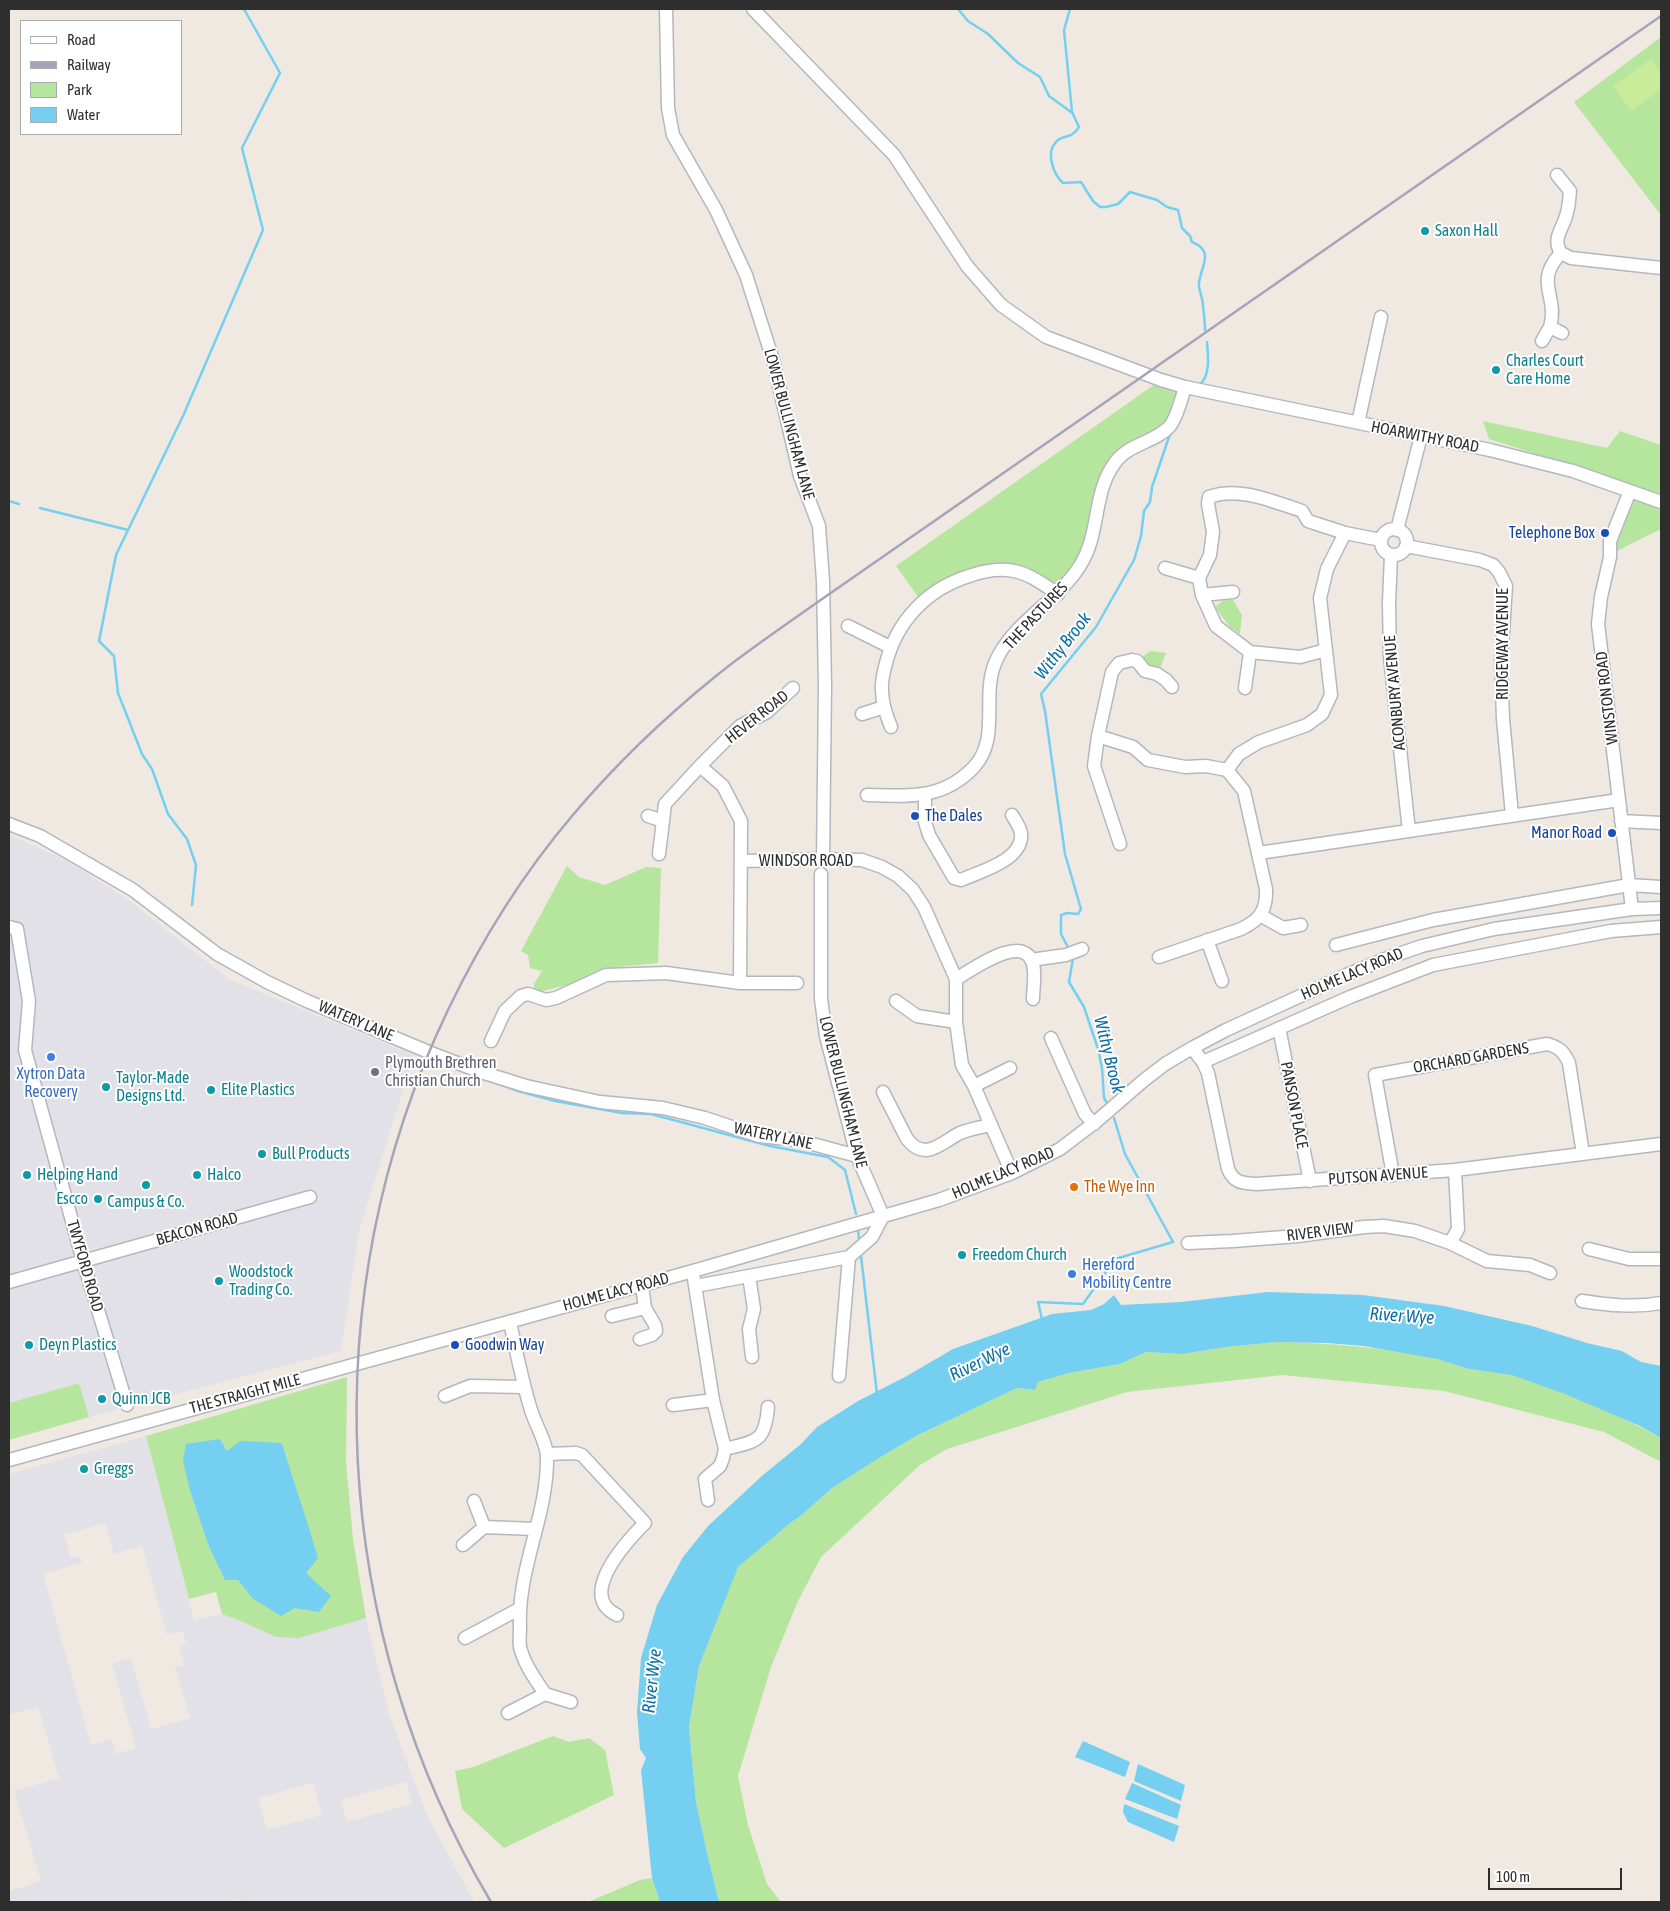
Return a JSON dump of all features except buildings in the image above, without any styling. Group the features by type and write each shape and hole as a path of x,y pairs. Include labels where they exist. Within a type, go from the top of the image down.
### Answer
{"street":[{"name":"LOWER BULLINGHAM LANE","path":"666,9 668,108 673,135 716,210 746,276 773,360 800,476 819,526 823,580 825,686 823,859"},
{"name":"HOARWITHY ROAD","path":"753,9 894,155 967,266 1001,305 1046,337 1185,387 1490,450 1564,469 1661,502"},
{"path":"1557,175 1570,192 1566,219 1556,239 1561,253 1572,258 1661,268"},
{"path":"1542,341 1553,317 1547,288 1547,276 1552,262 1561,253"},
{"path":"1358,423 1381,317"},
{"path":"1550,327 1562,333"},
{"name":"THE PASTURES","path":"867,795 925,795 947,788 975,767 984,753 989,740 991,681 995,663 1005,645 1058,594 1082,562 1093,535 1098,504 1107,475 1115,462 1127,451 1159,435 1170,426 1177,413 1185,387"},
{"path":"1397,530 1420,436"},
{"name":"WINSTON ROAD","path":"1630,491 1610,542 1610,557 1601,597 1598,624 1632,908"},
{"path":"1326,650 1300,657 1250,652 1216,626 1202,595 1199,578 1210,555 1213,532 1208,504 1209,497 1231,492 1265,499 1302,510 1308,521 1345,533 1381,540"},
{"path":"1397,530 1404,534 1407,541 1406,546 1399,554 1392,555 1383,550 1381,540 1387,531 1397,530"},
{"path":"1227,770 1239,754 1259,742 1307,725 1322,714 1331,695 1320,598 1327,569 1345,533"},
{"name":"RIDGEWAY AVENUE","path":"1406,546 1480,560 1493,565 1500,572 1506,586 1501,662 1503,719 1512,815"},
{"name":"ACONBURY AVENUE","path":"1392,555 1389,603 1390,656 1409,831"},
{"path":"1165,568 1199,578"},
{"path":"891,726 884,707 882,687 890,647 902,625 914,609 928,596 957,579 980,572 1000,569 1028,575 1058,594"},
{"path":"1202,595 1233,592"},
{"path":"848,626 890,647"},
{"path":"1244,688 1250,652"},
{"path":"1120,844 1094,766 1098,736 1112,672 1119,663 1132,660 1137,661 1145,671 1157,674 1172,687"},
{"name":"HEVER ROAD","path":"659,854 666,804 740,726 767,712 793,688"},
{"path":"862,714 884,707"},
{"path":"1098,736 1133,747 1148,760 1185,767 1206,766 1227,770 1244,791 1266,889 1266,903 1260,915 1252,924 1241,929 1159,956"},
{"path":"700,766 723,786 741,821 740,983"},
{"path":"925,795 925,822 929,835 957,880 1008,858 1015,852 1021,842 1020,830 1012,815"},
{"path":"1259,853 1619,800"},
{"path":"648,816 663,821"},
{"path":"1621,821 1661,823"},
{"name":"WATERY LANE","path":"9,824 40,836 133,890 217,954 266,982 431,1053 481,1072 526,1086 600,1102 663,1108 705,1118 758,1136 798,1140 857,1156"},
{"name":"WINDSOR ROAD","path":"742,861 862,860 882,867 898,876 913,890 924,907 956,979"},
{"name":"LOWER BULLINGHAM LANE","path":"821,874 821,999 823,1017 857,1156 883,1216"},
{"name":"HOLME LACY ROAD","path":"1336,945 1433,920 1629,885 1661,888"},
{"name":"HOLME LACY ROAD","path":"366,1360 734,1260 940,1200 1012,1173 1060,1149 1094,1124 1165,1064 1192,1048 1226,1030 1390,956 1422,946 1494,929 1632,908 1661,908"},
{"path":"1260,915 1283,928 1301,925"},
{"name":"TWYFORD ROAD","path":"9,927 17,929 29,1001 25,1050 83,1261 127,1405"},
{"path":"1202,1062 1350,997 1433,964 1611,931 1661,927"},
{"path":"1207,940 1222,981"},
{"path":"1031,960 1066,955 1082,949"},
{"path":"1012,1173 974,1086 962,1065 956,1022 956,979 1006,952 1018,950 1026,954 1031,960 1034,974 1033,999"},
{"path":"491,1041 504,1011 521,996 528,994 546,1000 556,998 606,975 666,973 740,983 797,982"},
{"path":"896,1001 917,1016 956,1022"},
{"name":"PANSON PLACE","path":"1279,1028 1310,1181"},
{"path":"1051,1038 1085,1114 1094,1124"},
{"name":"ORCHARD GARDENS","path":"1393,1175 1375,1075 1547,1044 1556,1046 1564,1053 1569,1063 1584,1154"},
{"name":"PUTSON AVENUE","path":"1192,1048 1208,1073 1231,1177 1237,1182 1246,1184 1456,1170 1661,1144"},
{"path":"974,1086 1010,1068"},
{"path":"883,1092 907,1139 911,1144 922,1150 931,1150 967,1130 991,1125"},
{"path":"1450,1243 1458,1229 1456,1170"},
{"name":"BEACON ROAD","path":"9,1282 310,1197"},
{"path":"696,1286 849,1257 872,1237 883,1216"},
{"name":"RIVER VIEW","path":"1188,1243 1297,1236 1384,1226 1415,1231 1450,1243 1487,1261 1530,1265 1550,1273"},
{"path":"1589,1249 1629,1259 1661,1259"},
{"path":"839,1376 849,1257"},
{"path":"734,1260 744,1277 754,1309 749,1328 752,1356"},
{"path":"693,1271 724,1449 720,1466 705,1479 708,1500"},
{"path":"640,1339 652,1335 656,1331 655,1325 645,1308 642,1286"},
{"path":"1582,1301 1621,1306 1643,1306 1661,1303"},
{"path":"612,1316 645,1308"},
{"path":"510,1322 524,1387 547,1454 547,1483 522,1586 519,1609 520,1647 526,1663 545,1694 571,1702"},
{"name":"THE STRAIGHT MILE","path":"9,1460 366,1360"},
{"path":"444,1396 470,1386 524,1387"},
{"path":"673,1405 714,1400"},
{"path":"724,1449 756,1440 767,1426 768,1407"},
{"path":"547,1454 576,1453 582,1455 645,1523 621,1548 602,1585 602,1599 606,1608 618,1616"},
{"path":"474,1501 484,1527"},
{"path":"463,1545 484,1527 535,1529"},
{"path":"465,1638 519,1609"},
{"path":"508,1713 545,1694"}],"shaded area":[{"path":"9,835 64,859 127,899 230,980 414,1055 359,1231 341,1351 89,1417 78,1383 9,1403"},
{"path":"146,1436 194,1620 222,1614 299,1638 366,1618 389,1714 426,1813 474,1902 241,1902 240,1899 231,1902 9,1902 9,1892 41,1881 14,1791 59,1778 38,1707 11,1714 9,1707 9,1474","holes":["105,1523 114,1554 142,1546 167,1635 182,1631 186,1643 179,1646 184,1665 175,1667 190,1718 151,1729 131,1658 112,1664 136,1748 116,1754 112,1739 91,1745 43,1574 82,1563 80,1556 71,1558 64,1535","406,1782 412,1804 347,1822 341,1800","313,1783 322,1815 267,1830 258,1798"]}],"green space":[{"path":"1661,37 1661,215 1574,102"},
{"path":"1651,59 1661,73 1661,89 1631,111 1613,86"},
{"path":"1158,382 1185,387 1170,420 1113,462 1093,535 1056,594 1000,569 921,601 896,566"},
{"path":"1483,421 1607,448 1620,431 1661,445 1661,494 1489,439"},
{"path":"1632,499 1661,509 1661,529 1615,552 1616,538"},
{"path":"1224,600 1233,600 1242,615 1240,634 1230,627 1215,607"},
{"path":"1150,651 1166,653 1160,668 1151,668 1143,660 1144,656"},
{"path":"567,866 579,877 605,885 646,867 661,868 658,963 617,967 567,985 534,993 534,984 542,971 530,968 528,955 521,951"},
{"path":"1277,1342 1317,1343 1377,1349 1440,1360 1469,1369 1514,1375 1589,1403 1661,1438 1661,1462 1604,1432 1444,1391 1283,1375 1127,1392 947,1449 920,1465 821,1557 798,1601 771,1667 738,1776 748,1825 767,1884 781,1902 719,1902 696,1802 689,1727 699,1666 738,1566 832,1488 879,1458 916,1436 1017,1388 1034,1390 1038,1382 1069,1373 1120,1364 1146,1352 1182,1354"},
{"path":"347,1377 346,1462 353,1539 366,1618 299,1638 276,1637 222,1614 216,1592 189,1599 146,1436","holes":["220,1439 227,1451 282,1443 292,1477 306,1573 252,1598 238,1580 225,1580 209,1547 190,1491"]},
{"path":"79,1383 89,1417 9,1440 9,1403"},
{"path":"553,1736 569,1742 589,1738 605,1750 614,1795 504,1848 462,1809 455,1771 473,1767"},
{"path":"652,1878 660,1902 588,1902 640,1880"}],"water":[{"name":"River Wye","path":"1268,1292 1363,1295 1444,1306 1532,1326 1587,1343 1622,1351 1641,1362 1661,1366 1661,1438 1640,1426 1565,1394 1512,1375 1469,1369 1437,1359 1364,1346 1327,1343 1277,1342 1182,1354 1146,1352 1120,1364 1069,1373 1038,1382 1035,1390 1017,1388 916,1436 832,1488 738,1567 699,1666 689,1727 696,1802 719,1902 660,1902 652,1878 641,1770 646,1758 640,1749 637,1712 641,1658 657,1605 683,1557 708,1526 763,1475 801,1444 817,1427 858,1401 905,1377 953,1349 1052,1314 1091,1310 1104,1304 1114,1295 1121,1305 1181,1302"},
{"path":"220,1439 227,1451 240,1441 282,1443 318,1558 306,1573 331,1596 319,1612 295,1608 281,1616 252,1598 238,1580 225,1580 209,1547 190,1491 183,1460 186,1444"},
{"path":"1083,1741 1130,1762 1125,1777 1075,1757"},
{"path":"1138,1764 1185,1785 1181,1801 1134,1781"},
{"path":"1132,1783 1181,1805 1177,1819 1125,1799"},
{"path":"1124,1804 1179,1826 1174,1842 1128,1822 1123,1812"}],"waterway":[{"path":"192,905 196,865 187,839 168,814 152,769 142,754 118,693 114,656 99,641 116,555 183,416 263,230 242,148 280,73 244,9"},
{"path":"958,9 968,21 988,34 1018,63 1040,77 1049,96 1071,112"},
{"path":"1070,9 1064,30 1072,112 1079,127 1073,134 1061,138 1053,147 1051,158 1054,169 1063,183 1081,182 1093,201 1100,207 1118,204 1130,192 1157,200 1167,207 1178,210 1182,228 1190,236 1192,242 1200,246 1204,251 1205,256 1199,287 1203,303 1205,330"},
{"path":"1199,385 1207,371 1207,342"},
{"name":"Withy Brook","path":"1069,949 1061,934 1061,915 1067,913 1078,914 1081,909 1065,854 1041,694 1096,627 1134,560 1141,536 1144,511 1150,502 1152,487 1170,434"},
{"path":"9,501 19,504"},
{"path":"40,508 128,530"},
{"name":"Withy Brook","path":"1073,958 1069,982 1084,1007 1098,1049 1102,1068 1104,1098 1109,1106"},
{"path":"494,1082 555,1101 622,1113 651,1114 770,1146 828,1157 845,1170 856,1214"},
{"path":"1042,1319 1038,1302 1083,1304 1115,1259 1173,1242 1125,1154 1114,1118"},
{"path":"858,1229 859,1240"},
{"path":"861,1256 877,1394"}],"railway":[{"path":"491,1902 437,1798 397,1688 371,1576 358,1461 359,1346 374,1232 404,1119 448,1010 474,959 504,909 519,885 554,838 605,779 659,725 728,667 812,606 1661,16"}],"place":[{"name":"Saxon Hall","path":"1425,231"},
{"name":"Charles Court Care Home","path":"1496,370"},
{"name":"Telephone Box","path":"1605,533"},
{"name":"The Dales","path":"915,816"},
{"name":"Manor Road","path":"1612,833"},
{"name":"Xytron Data Recovery","path":"51,1057"},
{"name":"Plymouth Brethren Christian Church","path":"375,1072"},
{"name":"Taylor-Made Designs Ltd.","path":"106,1087"},
{"name":"Elite Plastics","path":"211,1090"},
{"name":"Bull Products","path":"262,1154"},
{"name":"Helping Hand","path":"27,1175"},
{"name":"Halco","path":"197,1175"},
{"name":"Campus & Co.","path":"146,1185"},
{"name":"The Wye Inn","path":"1074,1187"},
{"name":"Escco","path":"98,1199"},
{"name":"Freedom Church","path":"962,1255"},
{"name":"Hereford Mobility Centre","path":"1072,1274"},
{"name":"Woodstock Trading Co.","path":"219,1281"},
{"name":"Deyn Plastics","path":"29,1345"},
{"name":"Goodwin Way","path":"455,1345"},
{"name":"Quinn JCB","path":"102,1399"},
{"name":"Greggs","path":"84,1469"}]}
